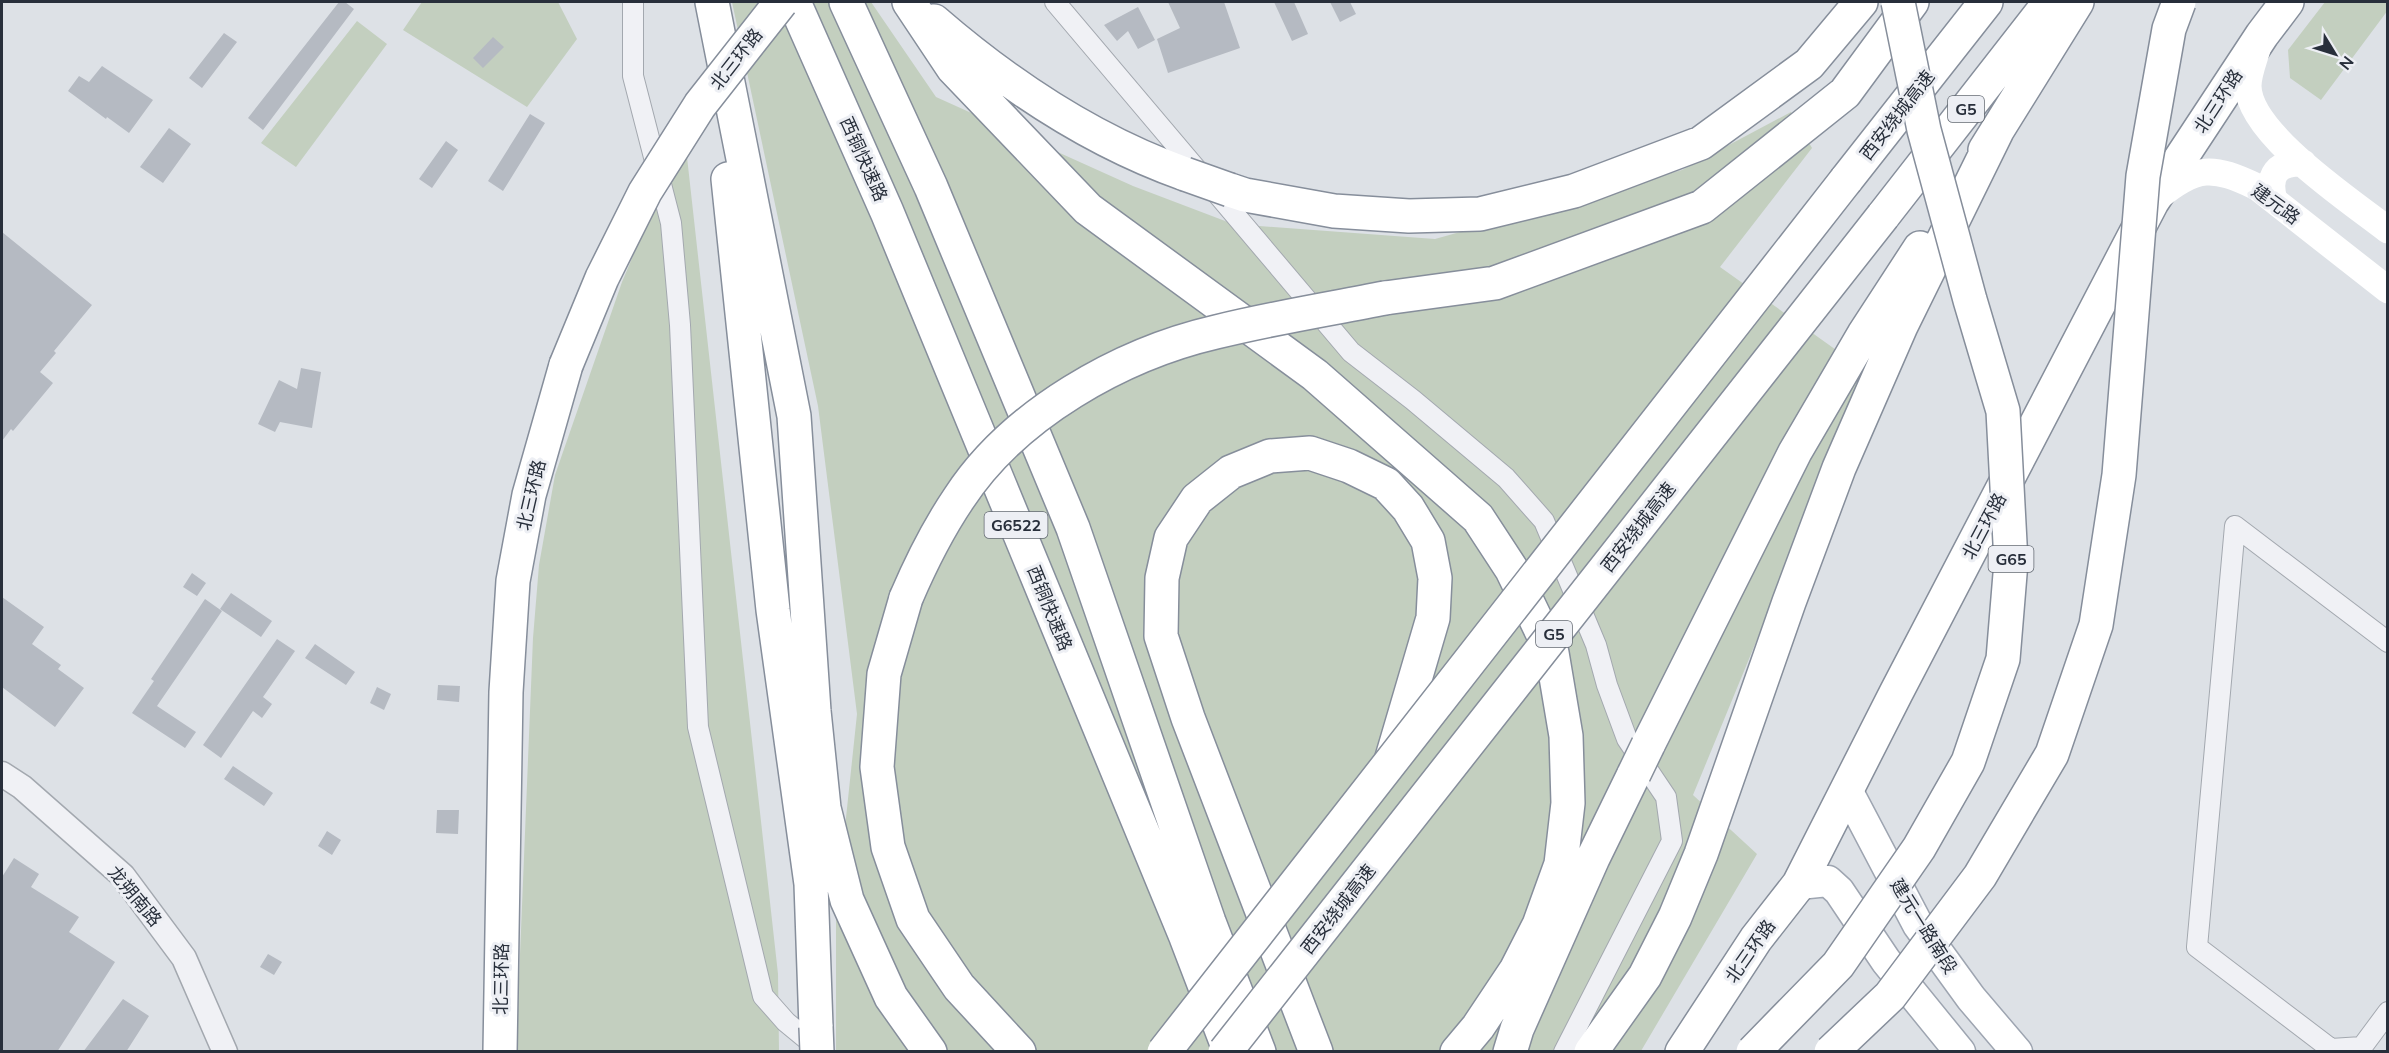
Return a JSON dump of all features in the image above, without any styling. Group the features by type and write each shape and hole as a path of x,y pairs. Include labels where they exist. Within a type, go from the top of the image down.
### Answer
{"highway":[{"path":"711,2 773,610 811,884 819,1043"},
{"path":"711,2 794,416 814,711 824,808 847,900 891,997 930,1052"},
{"name":"北三环路","path":"500,1052 506,692 513,580 529,495 566,365 602,278 645,192 700,105 781,2"},
{"name":"西铜快速路","path":"794,2 887,212 1181,926 1228,1052"},
{"name":"G6522","path":"846,2 931,187 1073,528 1209,922 1259,1052"},
{"path":"910,2 980,61 1065,118 1156,164 1245,195 1334,211 1409,216 1480,214 1574,191 1701,143 1809,64 1860,2"},
{"path":"910,2 953,68 1088,209 1315,375 1478,518 1512,570 1552,652 1564,726 1568,803 1561,864 1539,925 1516,970 1478,1027 1457,1052"},
{"name":"G65","path":"1753,1052 1838,965 1919,848 1968,762 2003,659 2011,562 2003,411 1924,130 1898,2"},
{"path":"1019,1052 959,987 913,919 888,847 878,767 884,674 906,598 927,551 960,496 988,462 1024,426 1061,399 1109,372 1154,351 1215,332 1385,297 1496,283 1702,207 1845,93 1912,2"},
{"name":"西安绕城高速","path":"1164,1052 1986,2"},
{"name":"西安绕城高速","path":"1228,1052 2050,2"},
{"path":"1509,1052 1588,868 1795,452 1864,334 1997,132 2077,2"},
{"path":"1831,1052 1890,996 1980,876 2052,754 2096,625 2119,475 2143,176 2169,29 2180,2"},
{"name":"北三环路","path":"1682,1052 1756,939 1799,884 2152,202 2262,35 2287,2"},
{"path":"1591,1052 1645,976 1675,917 1697,865 1789,602 1839,468 1901,326 1997,132"},
{"path":"1316,1052 1188,718 1161,636 1162,578 1171,538 1197,499 1231,472 1270,456 1310,453 1349,466 1386,484 1408,508 1428,541 1435,578 1433,618 1391,761"}],"main road":[{"path":"2262,35 2248,86 2254,105 2265,124 2287,151 2388,230"},
{"path":"2274,200 2271,186 2273,177 2279,168 2292,163 2303,164"},
{"name":"建元路","path":"2152,202 2177,182 2195,174 2216,171 2257,187 2388,290"},
{"name":"建元一路南段","path":"1847,790 1918,925 1971,998 2017,1052"},
{"path":"1799,884 1828,881 1839,891 1886,961 1960,1052"},
{"path":"1870,936 1885,915 1898,908 1905,910 1918,925"}],"street":[{"path":"633,2 633,76 671,224 673,246 680,325 698,727 763,996 786,1022 819,1043"},
{"path":"1055,2 1352,352 1506,478 1544,521 1596,645 1607,685 1627,739 1666,797 1672,841 1564,1052"},
{"path":"2388,642 2235,526 2197,947 2331,1050 2362,1047 2388,1012"},
{"name":"龙朔南路","path":"2,774 22,787 123,876 184,958 225,1052"}],"green space":[{"path":"422,2 558,2 577,39 527,107 403,30"},
{"path":"732,2 871,2 936,97 1133,186 1233,224 1435,239 1682,170 1791,112 1812,148 1720,267 1867,372 1693,795 1757,854 1641,1051 836,1051 836,912 857,714 818,406"},
{"path":"2325,2 2387,2 2388,10 2321,100 2290,78 2288,50"},
{"path":"357,21 387,44 296,167 261,143"},
{"path":"687,157 778,974 779,1051 516,1052 533,638 539,565 555,475 622,282 646,225"}],"building":[{"path":"339,2 345,2 354,9 263,130 248,118"},
{"path":"1168,2 1224,2 1240,48 1168,73 1157,39 1180,28"},
{"path":"1274,2 1294,2 1308,34 1292,41"},
{"path":"1330,2 1350,2 1356,14 1340,22"},
{"path":"1138,7 1155,40 1138,49 1128,31 1117,41 1104,25"},
{"path":"224,33 237,42 202,88 189,78"},
{"path":"493,37 504,47 483,68 473,58"},
{"path":"102,66 153,100 129,133 68,91 79,76 89,82"},
{"path":"530,114 545,123 503,191 488,181"},
{"path":"169,128 191,144 163,183 140,167"},
{"path":"446,141 458,150 432,188 419,179"},
{"path":"2,232 92,305 54,351 56,353 40,372 53,383 2,441"},
{"path":"301,368 321,372 312,428 280,422 275,432 258,424 279,380 297,389"},
{"path":"192,573 206,583 197,596 183,587"},
{"path":"231,593 272,621 261,637 220,609"},
{"path":"2,597 44,627 32,644 61,665 58,669 84,688 55,727 2,687"},
{"path":"205,599 222,611 157,706 196,732 185,748 132,713 154,681 151,679"},
{"path":"277,639 295,651 263,697 272,704 262,718 253,711 221,758 203,745"},
{"path":"315,644 355,672 346,685 305,658"},
{"path":"438,685 460,686 459,702 437,700"},
{"path":"377,687 391,694 384,710 370,703"},
{"path":"233,766 273,793 264,806 224,779"},
{"path":"437,810 459,810 458,834 436,833"},
{"path":"327,831 341,840 332,855 318,846"},
{"path":"14,858 39,874 31,887 79,917 69,932 115,962 57,1052 2,1052 2,877"},
{"path":"268,954 282,962 274,975 260,967"},
{"path":"123,999 149,1016 126,1052 83,1052"}]}
